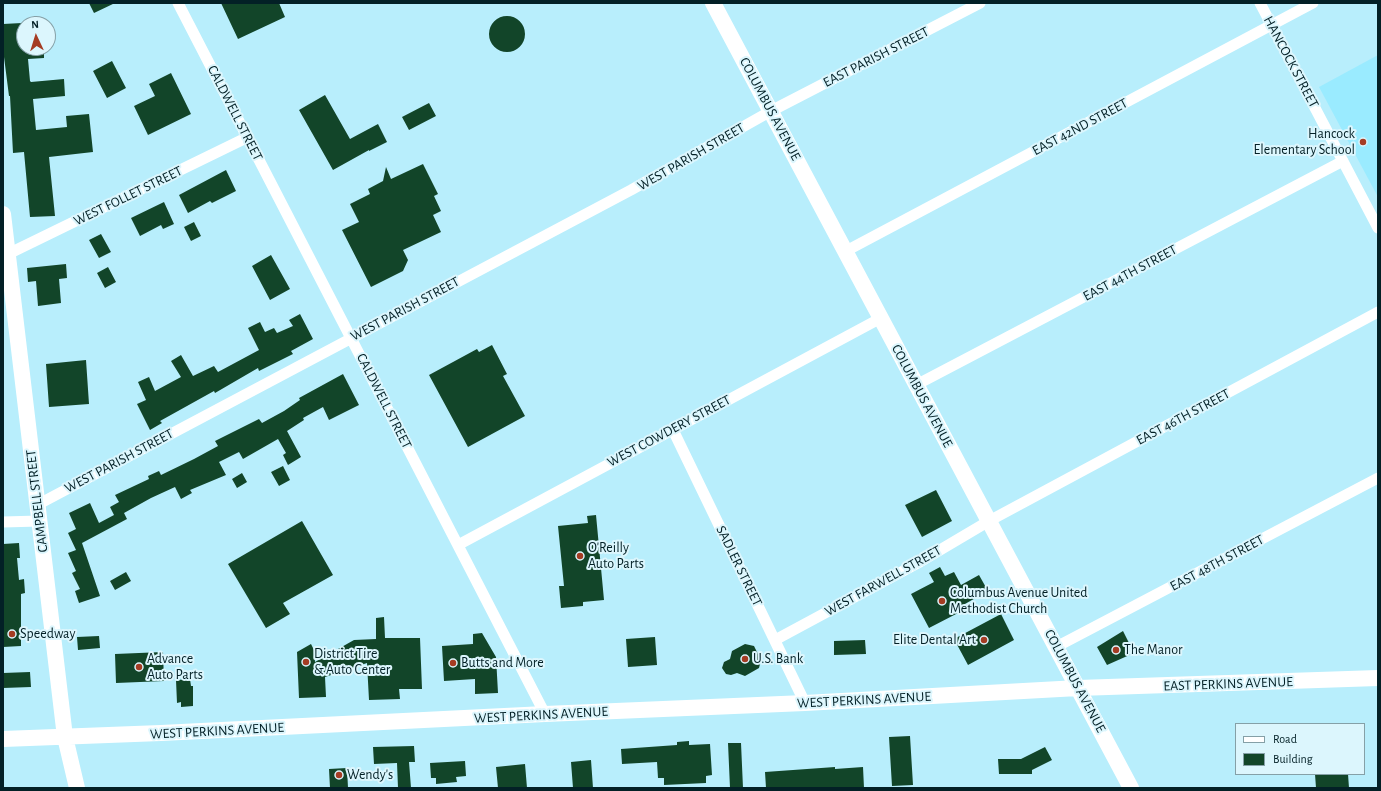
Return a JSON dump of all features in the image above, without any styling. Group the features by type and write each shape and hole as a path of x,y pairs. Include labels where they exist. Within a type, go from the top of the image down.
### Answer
{"main road":[{"name":"COLUMBUS AVENUE","path":"713,3 1131,788"},
{"name":"CAMPBELL STREET","path":"3,214 65,737 76,788"},
{"name":"EAST PERKINS AVENUE","path":"1078,688 1378,678"},
{"name":"WEST PERKINS AVENUE","path":"3,739 805,703 1078,688"}],"street":[{"name":"CALDWELL STREET","path":"178,3 545,714"},
{"name":"EAST PARISH STREET","path":"771,111 980,3"},
{"name":"HANCOCK STREET","path":"1260,3 1378,228"},
{"name":"EAST 42ND STREET","path":"846,251 1313,3"},
{"name":"WEST PARISH STREET","path":"37,505 631,190 771,111"},
{"name":"WEST FOLLET STREET","path":"8,254 248,137"},
{"name":"EAST 44TH STREET","path":"916,385 1343,161"},
{"name":"EAST 46TH STREET","path":"989,521 1378,312"},
{"name":"WEST COWDERY STREET","path":"458,545 881,318"},
{"name":"SADLER STREET","path":"673,430 805,703"},
{"name":"EAST 48TH STREET","path":"1056,647 1378,478"},
{"path":"3,522 39,521"},
{"name":"WEST FARWELL STREET","path":"775,640 918,563 989,521"}],"shaded area":[{"name":"Hancock Elementary School","path":"1378,55 1378,197 1319,87"}],"building":[{"path":"89,3 115,3 94,13"},
{"path":"221,3 279,3 285,17 238,39"},
{"path":"507,16 520,21 525,34 520,47 507,52 494,47 489,34 494,21"},
{"path":"16,23 16,56 44,56 44,58 28,59 31,82 64,79 65,96 33,99 36,130 67,127 66,116 89,114 93,152 49,157 55,216 30,217 24,152 13,153 10,96 4,57 3,24"},
{"path":"112,61 126,88 107,98 93,71"},
{"path":"171,73 191,114 148,135 134,106 155,96 149,84"},
{"path":"325,95 350,139 378,124 387,142 333,170 299,110"},
{"path":"429,103 436,116 409,130 402,117"},
{"path":"423,164 438,194 434,196 441,211 433,215 441,232 403,250 408,260 403,271 371,287 342,230 359,222 350,204 370,194 368,189 383,181 386,167 391,179"},
{"path":"226,170 236,191 212,203 210,201 188,213 179,195"},
{"path":"164,202 174,224 163,229 161,225 140,236 131,218"},
{"path":"194,222 201,236 191,241 184,227"},
{"path":"101,234 111,252 99,258 89,240"},
{"path":"271,255 290,289 270,300 252,266"},
{"path":"66,264 67,278 59,279 61,303 38,306 36,281 28,282 27,268"},
{"path":"108,267 116,282 105,288 97,273"},
{"path":"300,314 313,339 291,351 293,354 259,371 258,368 215,393 214,391 160,421 162,423 150,430 137,404 146,400 138,382 149,377 155,391 181,377 171,361 181,355 193,376 214,366 218,372 259,350 248,328 260,322 265,332 274,328 277,333 293,326 289,320"},
{"path":"492,345 507,374 503,376 525,416 468,447 429,375 477,349 479,352"},
{"path":"86,360 89,404 49,407 46,364"},
{"path":"343,374 359,405 329,420 323,407 303,418 304,420 287,431 301,457 288,465 283,455 286,453 278,439 243,459 239,452 219,462 226,475 190,490 192,493 181,499 175,487 151,498 124,513 127,519 82,543 100,596 79,603 75,591 80,589 72,573 76,571 68,553 76,550 68,533 76,529 69,513 90,503 99,523 114,515 110,507 119,502 115,495 149,479 148,476 159,471 161,475 194,459 218,446 215,441 259,419 262,423 284,411 300,400 299,398"},
{"path":"283,466 290,480 279,486 271,472"},
{"path":"242,473 247,482 237,488 232,479"},
{"path":"936,490 952,521 922,537 905,505"},
{"name":"O'Reilly Auto Parts","path":"596,515 604,600 583,602 583,606 561,608 559,586 564,586 558,526 588,523 587,516"},
{"path":"302,521 333,575 283,603 290,614 266,628 228,564"},
{"path":"19,543 20,558 17,558 19,580 24,579 25,593 21,594 21,646 3,647 3,544"},
{"name":"Columbus Avenue United Methodist Church","path":"940,567 945,576 954,572 961,585 979,575 988,591 956,609 958,613 929,628 911,594 934,582 929,573"},
{"path":"126,572 131,581 115,590 110,581"},
{"name":"Elite Dental Art","path":"1001,614 1014,640 968,665 954,639"},
{"path":"384,617 385,638 420,638 422,689 399,689 400,699 369,700 367,663 325,677 326,697 299,698 297,652 311,644 314,650 315,662 354,640 376,639 376,618"},
{"name":"The Manor","path":"1123,631 1134,653 1107,665 1097,647"},
{"path":"482,633 496,657 498,693 475,694 475,679 444,681 442,646 473,644 473,634"},
{"path":"99,636 100,648 78,650 77,637"},
{"path":"655,637 657,665 628,667 626,639"},
{"path":"865,640 866,654 834,655 834,641"},
{"name":"U.S. Bank","path":"745,644 754,646 761,660 759,668 745,676 737,673 731,675 726,674 722,668 724,662 730,659 732,651"},
{"name":"Advance Auto Parts","path":"163,652 164,681 116,683 115,654"},
{"name":"Speedway","path":"30,672 31,687 3,688 3,673"},
{"path":"190,679 191,686 193,686 193,706 181,707 181,702 177,703 176,680"},
{"path":"910,736 913,785 892,786 889,737"},
{"path":"689,741 689,745 710,744 712,775 706,776 706,783 664,785 664,778 658,778 657,762 622,764 621,749 677,745 677,742"},
{"path":"728,743 741,743 743,788 730,788"},
{"path":"414,746 415,762 409,762 411,788 398,788 397,763 374,764 373,747"},
{"path":"1045,747 1052,760 1032,770 1032,774 999,774 998,759 1021,759"},
{"path":"591,760 593,788 573,788 571,762"},
{"path":"465,761 466,776 456,777 457,782 436,784 436,778 431,778 430,763"},
{"path":"525,764 527,788 498,788 496,767"},
{"path":"835,767 835,769 863,767 864,788 766,788 765,772"},
{"name":"Wendy's","path":"347,768 348,788 330,788 329,769"},
{"path":"1315,775 1348,775 1349,788 1316,788"}],"place":[{"name":"Hancock Elementary School","path":"1363,142"},
{"name":"O'Reilly Auto Parts","path":"580,556"},
{"name":"Columbus Avenue United Methodist Church","path":"942,601"},
{"name":"Speedway","path":"12,634"},
{"name":"Elite Dental Art","path":"984,640"},
{"name":"The Manor","path":"1116,650"},
{"name":"U.S. Bank","path":"745,659"},
{"name":"District Tire & Auto Center","path":"306,662"},
{"name":"Butts and More","path":"453,663"},
{"name":"Advance Auto Parts","path":"139,667"},
{"name":"Wendy's","path":"339,775"}]}
